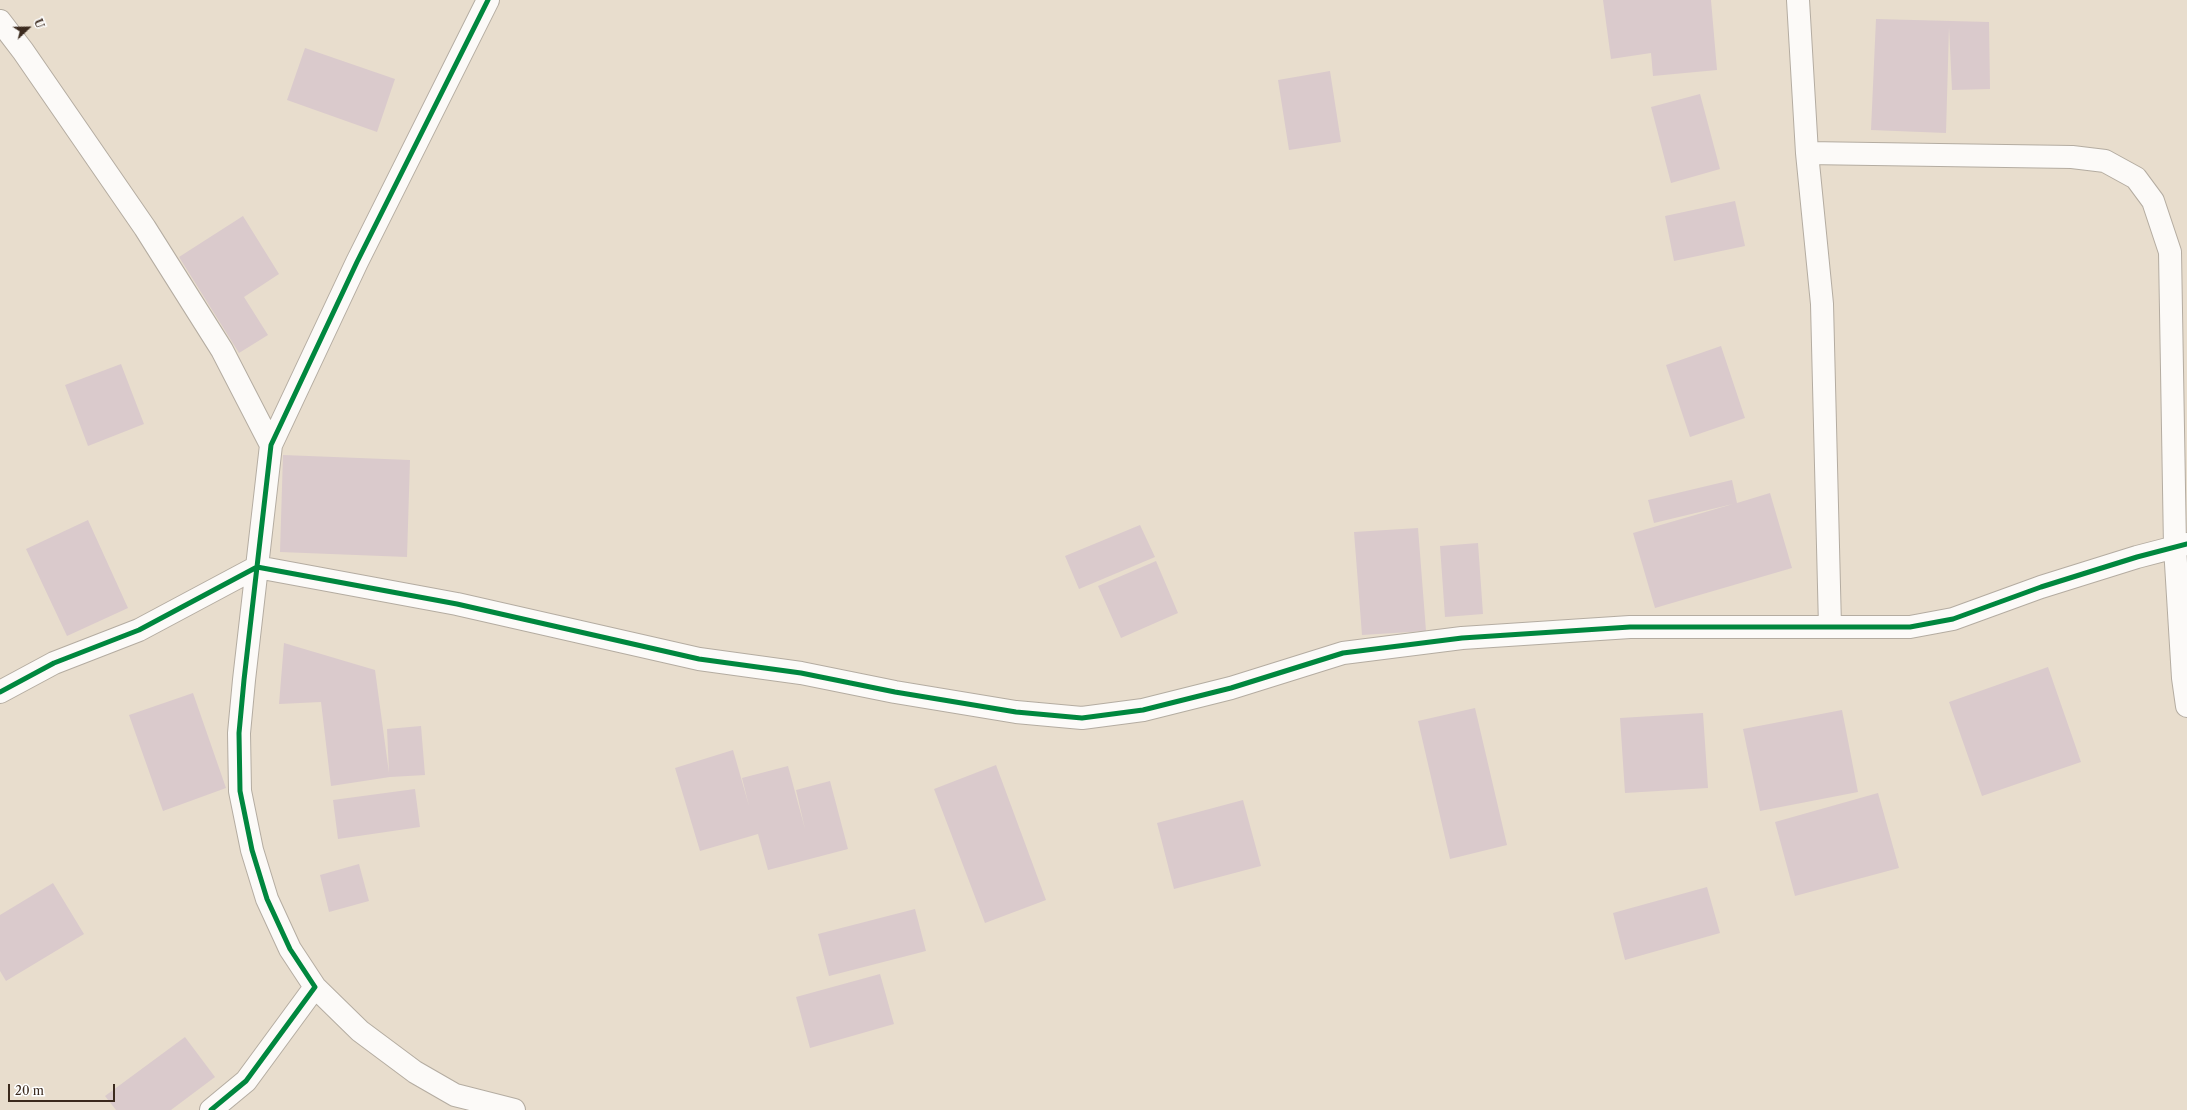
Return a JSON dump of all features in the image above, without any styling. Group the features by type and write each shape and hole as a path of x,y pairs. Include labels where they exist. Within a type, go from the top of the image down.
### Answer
{"street":[{"path":"488,0 357,262 271,445 239,733 240,791 252,850 267,899 290,949 315,986 360,1030 415,1072 455,1095 514,1110"},
{"path":"1798,0 1807,153 1822,304 1830,627"},
{"path":"0,21 23,51 146,228 222,350 271,445"},
{"path":"1807,153 2072,156 2105,161 2136,178 2153,202 2170,252 2181,546 2183,678 2187,706"},
{"path":"0,692 54,663 138,630 257,567 457,604 699,659 801,673 895,692 1016,712 1082,718 1143,710 1223,690 1343,653 1432,642 1630,628 1910,627 1953,619 2041,586 2181,546"},
{"path":"211,1110 246,1081 315,986"}],"building":[{"path":"1603,0 1711,0 1717,70 1653,76 1651,53 1611,59"},
{"path":"1876,19 1989,22 1990,89 1952,90 1949,27 1946,133 1871,130"},
{"path":"305,48 395,79 377,132 287,100"},
{"path":"1330,71 1341,142 1289,150 1278,80"},
{"path":"1700,94 1720,169 1671,183 1651,107"},
{"path":"1735,201 1745,246 1674,261 1665,216"},
{"path":"243,216 279,274 244,297 268,335 239,353 179,257"},
{"path":"1721,346 1745,418 1690,437 1666,365"},
{"path":"121,364 144,424 88,446 65,385"},
{"path":"283,455 410,460 407,557 280,552"},
{"path":"1732,480 1737,503 1770,493 1792,568 1655,608 1633,533 1733,504 1654,523 1648,500"},
{"path":"88,520 128,608 67,636 26,549"},
{"path":"1140,525 1155,557 1079,589 1065,556"},
{"path":"1418,528 1426,631 1362,635 1354,532"},
{"path":"1478,543 1483,614 1445,617 1440,546"},
{"path":"1156,561 1178,613 1121,638 1098,586"},
{"path":"284,643 375,670 389,773 387,729 421,726 425,775 390,777 331,786 321,702 279,704"},
{"path":"2048,667 2081,762 1982,796 1949,702"},
{"path":"193,693 226,788 163,811 129,715"},
{"path":"1475,708 1507,845 1450,859 1418,721"},
{"path":"1842,710 1858,792 1760,811 1743,729"},
{"path":"1703,713 1708,788 1625,793 1620,718"},
{"path":"733,750 749,806 742,778 788,766 805,829 796,790 830,781 848,849 768,870 758,834 700,851 675,768"},
{"path":"996,765 1046,900 985,923 934,789"},
{"path":"415,789 420,827 338,839 333,800"},
{"path":"1878,793 1899,868 1795,896 1775,822"},
{"path":"1243,800 1261,866 1174,889 1157,823"},
{"path":"359,864 369,901 329,912 320,875"},
{"path":"53,883 84,934 6,981 0,971 0,915"},
{"path":"1707,887 1720,933 1625,960 1613,913"},
{"path":"915,909 926,951 829,976 818,934"},
{"path":"880,974 894,1024 810,1048 796,997"},
{"path":"185,1037 215,1077 171,1110 116,1110 105,1096"}],"cycle path":[{"path":"211,1110 246,1081 315,987 290,949 267,899 252,850 240,791 239,733 271,445 357,262 488,0"},
{"path":"0,692 54,663 139,630 257,567 457,604 699,659 801,673 895,692 1016,712 1082,718 1143,710 1231,688 1343,653 1462,638 1630,627 1910,627 1953,619 2041,587 2137,557 2187,544"}]}
